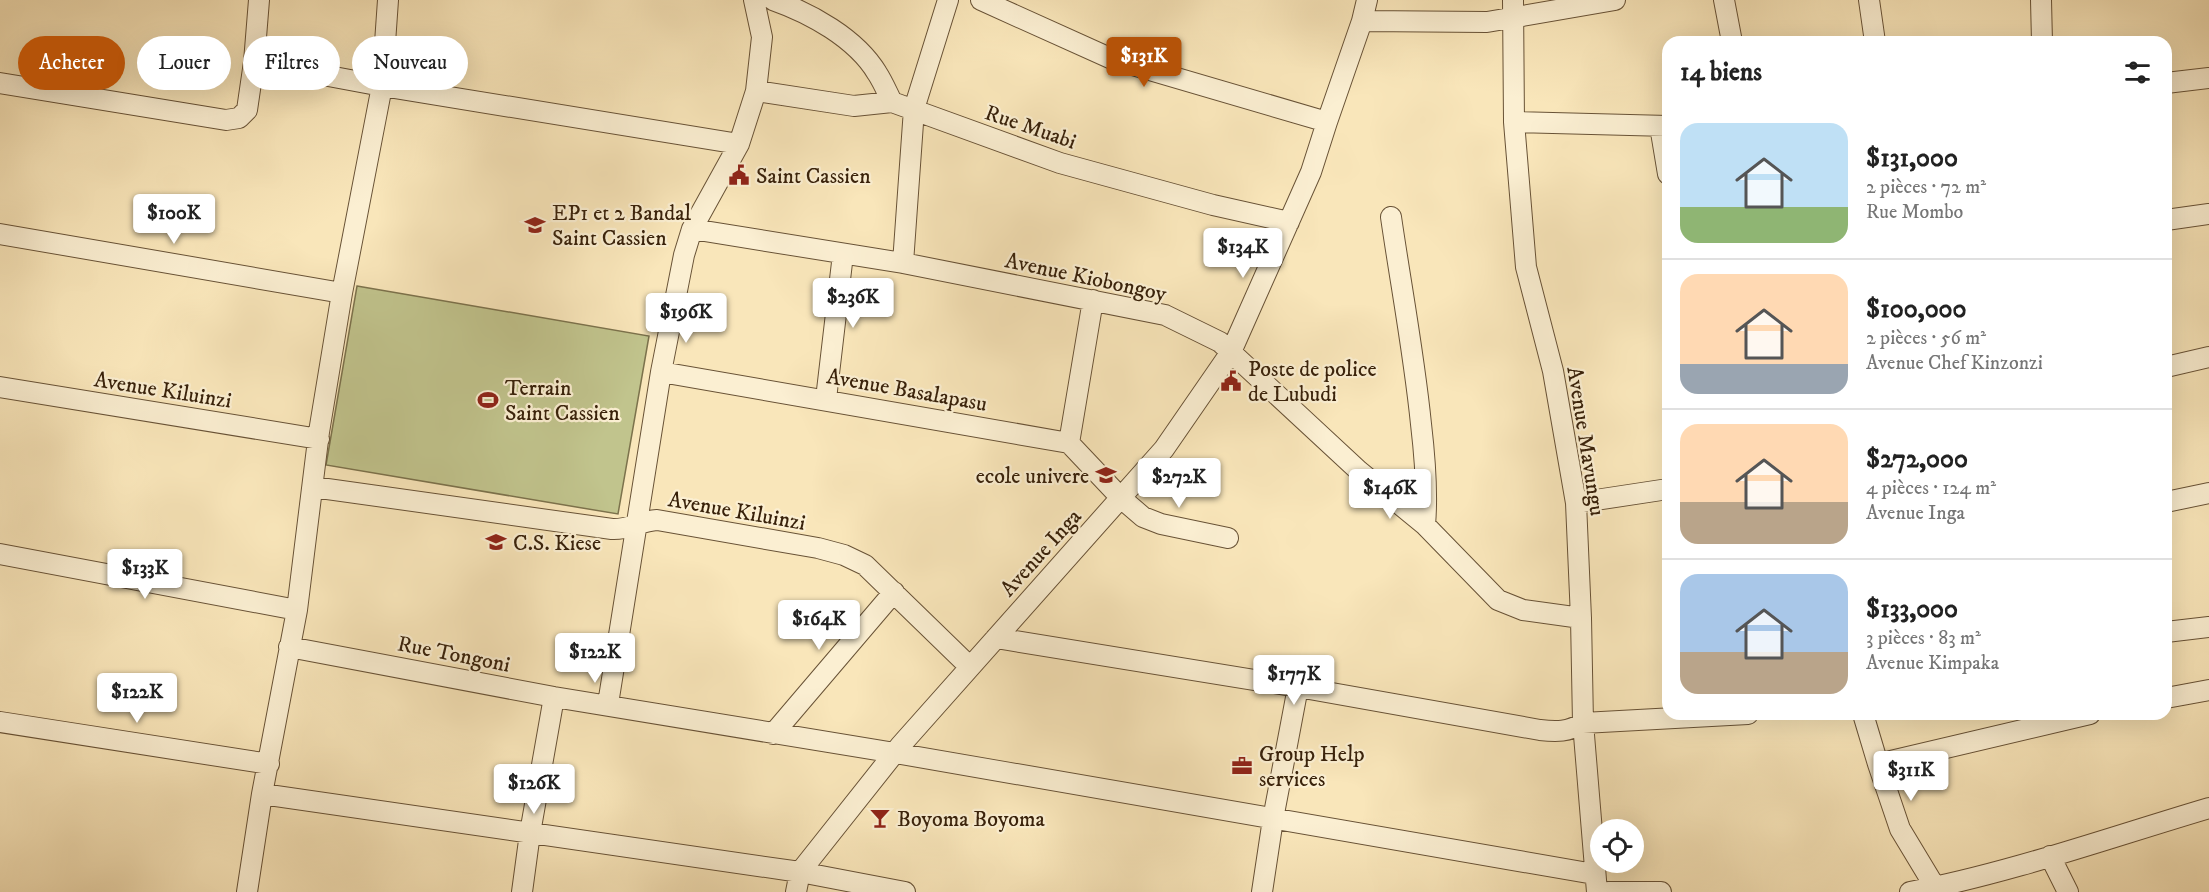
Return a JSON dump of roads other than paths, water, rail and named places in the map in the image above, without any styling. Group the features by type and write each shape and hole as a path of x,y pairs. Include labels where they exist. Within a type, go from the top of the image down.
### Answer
{"street":[{"path":"256,36 259,0"},
{"path":"608,704 661,372 684,255 692,229 739,144 756,91 762,37 754,0"},
{"path":"773,0 797,8 847,39 877,72 892,102"},
{"path":"903,263 914,109 948,0"},
{"path":"981,0 1112,59 1327,122"},
{"name":"Avenue Inga","path":"796,892 800,872 895,753 1164,448 1231,352 1311,172 1367,0"},
{"path":"1362,21 1487,22 1513,8 1616,0"},
{"path":"1724,0 1731,36"},
{"path":"1869,0 1874,36"},
{"path":"2041,0 2042,36"},
{"path":"383,1 383,36"},
{"name":"Avenue Mavungu","path":"1513,8 1514,122 1526,267 1553,370 1576,503 1583,723 1596,883"},
{"path":"2172,82 2209,78"},
{"path":"0,83 226,120 239,118 247,110 250,90"},
{"path":"247,892 262,794 297,610 319,440 342,293 381,90"},
{"path":"407,90 739,144"},
{"name":"Rue Muabi","path":"756,91 854,106 892,102 1060,163 1213,205 1289,222"},
{"path":"1514,122 1662,126"},
{"path":"2172,219 2209,214"},
{"path":"1391,217 1417,377 1426,472 1425,525"},
{"name":"Avenue Kiobongoy","path":"692,229 903,263 1165,315 1220,342 1359,471 1425,525 1498,600 1523,610 1581,618"},
{"path":"0,234 342,293"},
{"path":"826,399 843,254"},
{"path":"1093,300 1069,443 1121,498 1152,521 1228,538"},
{"path":"2172,366 2209,357"},
{"name":"Avenue Basalapasu","path":"661,372 1069,443"},
{"name":"Avenue Kiluinzi","path":"0,387 319,440"},
{"name":"Avenue Kiluinzi","path":"313,487 612,529 623,530 645,520 657,520 818,548 844,555 865,565 970,667"},
{"path":"1576,503 1662,490"},
{"path":"2172,501 2209,493"},
{"path":"0,554 297,610"},
{"path":"773,734 894,592"},
{"path":"2172,631 2209,627"},
{"path":"996,638 1298,687 1540,730 1559,732 1573,729 1583,723 1662,719"},
{"name":"Rue Tongoni","path":"289,647 554,697 608,704 1273,819 1596,883"},
{"path":"1262,892 1298,687"},
{"path":"2172,697 2209,690"},
{"path":"522,892 554,697"},
{"path":"1865,720 1900,829 1938,890"},
{"path":"1878,764 2065,720"},
{"path":"0,722 269,764"},
{"path":"262,794 800,872 905,892"},
{"path":"1910,892 1938,890 2209,808"},
{"path":"2050,856 2068,892"},
{"path":"1608,892 1661,892"}],"place":[{"name":"Saint Cassien","path":"739,175"},
{"name":"EP1 et 2 Bandal Saint Cassien","path":"535,225"},
{"name":"Poste de police de Lubudi","path":"1231,381"},
{"name":"Terrain Saint Cassien","path":"488,400"},
{"name":"ecole univere","path":"1106,475"},
{"name":"C.S. Kiese","path":"496,542"},
{"name":"Group Help services","path":"1242,766"},
{"name":"Boyoma Boyoma","path":"880,818"}]}
